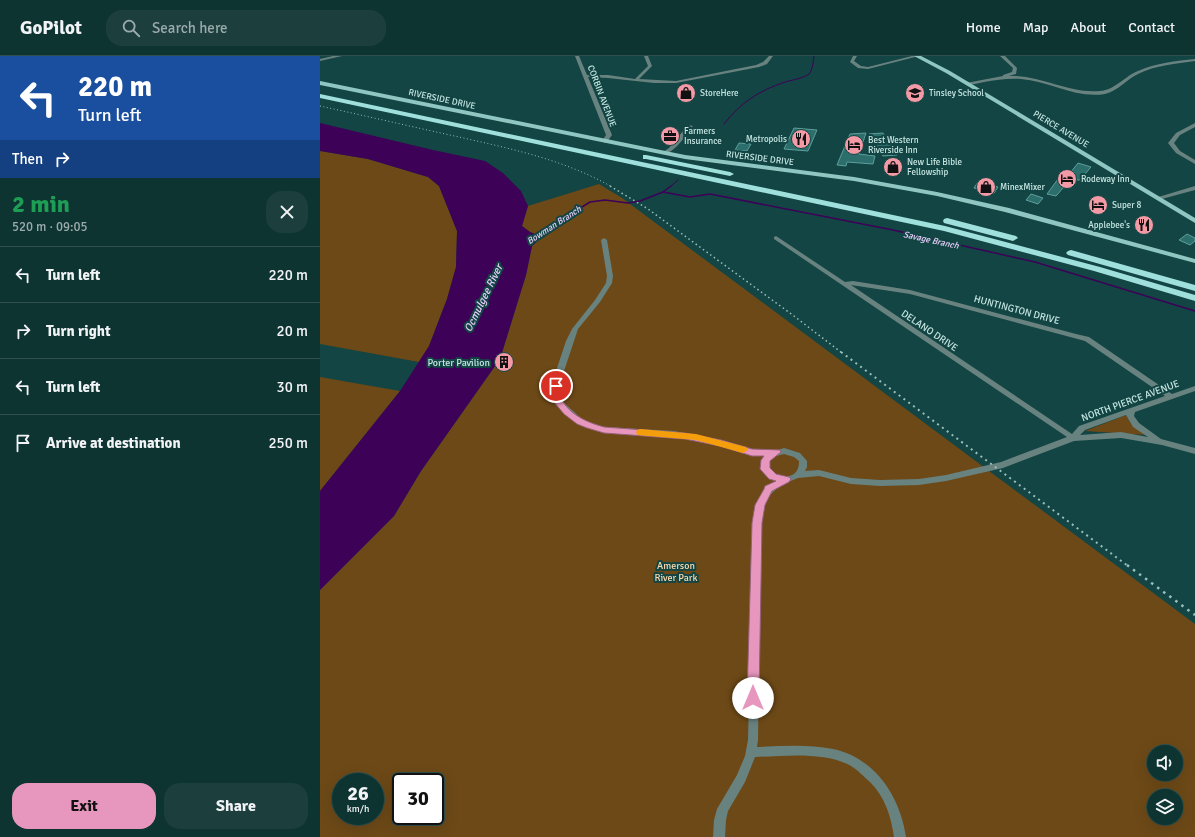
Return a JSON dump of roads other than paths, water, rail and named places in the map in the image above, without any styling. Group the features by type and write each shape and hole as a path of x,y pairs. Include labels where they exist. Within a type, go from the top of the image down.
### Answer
{"highway":[{"path":"320,89 735,175"},
{"path":"320,96 938,227 1090,267 1195,298"},
{"path":"914,214 986,231 1141,272 1195,288"},
{"path":"1141,272 1195,284"}],"main road":[{"name":"PIERCE AVENUE","path":"917,56 943,69 1195,221"},
{"name":"RIVERSIDE DRIVE","path":"320,83 714,162 854,179 937,194 1002,209 1195,261"}],"street":[{"path":"320,60 340,56"},
{"name":"CORBIN AVENUE","path":"577,56 609,135 604,141"},
{"path":"637,79 650,66 646,56"},
{"path":"586,76 610,76 676,82 757,66 765,63 771,56"},
{"path":"855,56 852,61 863,68 917,56"},
{"path":"1002,56 1013,65 1018,74 1027,78 1073,91 1102,93 1114,90 1136,73 1143,70 1165,64 1195,60"},
{"path":"968,84 1004,77 1011,74 1015,70"},
{"path":"1004,77 1027,78"},
{"path":"1195,125 1178,134 1171,143 1179,154 1195,162"},
{"path":"665,153 671,149 690,126"},
{"path":"1158,198 1195,188"},
{"name":"DELANO DRIVE","path":"776,238 1073,438"},
{"path":"604,240 610,276 601,296 575,329 556,386 558,402 576,420 604,430 674,434 696,437 752,452 791,452 802,460 804,465 803,471 798,475 786,479 769,489 760,505 757,523 753,740 741,778 723,809 720,820 719,837"},
{"name":"HUNTINGTON DRIVE","path":"843,284 853,283 910,292 1087,339 1170,396"},
{"name":"NORTH PIERCE AVENUE","path":"798,475 819,473 851,481 880,483 919,482 946,478 1003,465 1073,438 1082,428 1195,388"},
{"path":"1132,410 1130,416 1132,421 1162,442"},
{"path":"1073,438 1121,435 1162,442 1195,451"},
{"path":"752,452 766,469 779,479 786,479"},
{"path":"769,489 766,460 770,455 776,452"},
{"name":"NORTH PIERCE AVENUE","path":"802,460 819,473"},
{"path":"750,752 824,753 840,756 855,763 870,774 884,789 893,808 900,837"}],"water":[{"name":"Ocmulgee River","path":"320,123 485,161 503,173 521,191 528,206 522,226 530,232 542,237 532,246 526,275 500,359 421,471 394,516 320,590 320,491 400,391 429,346 447,299 456,267 457,231 439,186 428,177 368,159 320,151"}],"waterway":[{"name":"Bowman Branch","path":"724,124 730,116 759,93 776,85 801,78 809,74 812,68 814,56"},
{"name":"Bowman Branch","path":"670,187 678,180"},
{"name":"Bowman Branch","path":"663,192 671,186"},
{"name":"Bowman Branch","path":"535,236 590,202 605,200 628,203 640,201 663,192"},
{"name":"Savage Branch","path":"663,192 690,197 710,194 893,230 1035,262 1195,311"}],"railway":[{"path":"320,106 479,141 538,156 576,169 610,186"},
{"path":"610,186 648,209 842,353"},
{"path":"841,352 1128,566"},
{"path":"1127,565 1195,615"}],"place":[{"name":"StoreHere","path":"686,93"},
{"name":"Tinsley School","path":"915,93"},
{"name":"Farmers Insurance","path":"670,136"},
{"name":"Metropolis","path":"801,139"},
{"name":"Best Western Riverside Inn","path":"854,145"},
{"name":"New Life Bible Fellowship","path":"893,167"},
{"name":"Rodeway Inn","path":"1067,179"},
{"name":"MinexMixer","path":"986,187"},
{"name":"Super 8","path":"1098,205"},
{"name":"Applebee's","path":"1144,225"},
{"name":"Porter Pavilion","path":"504,362"}],"park label":[{"name":"Amerson River Park","path":"676,570"}]}
